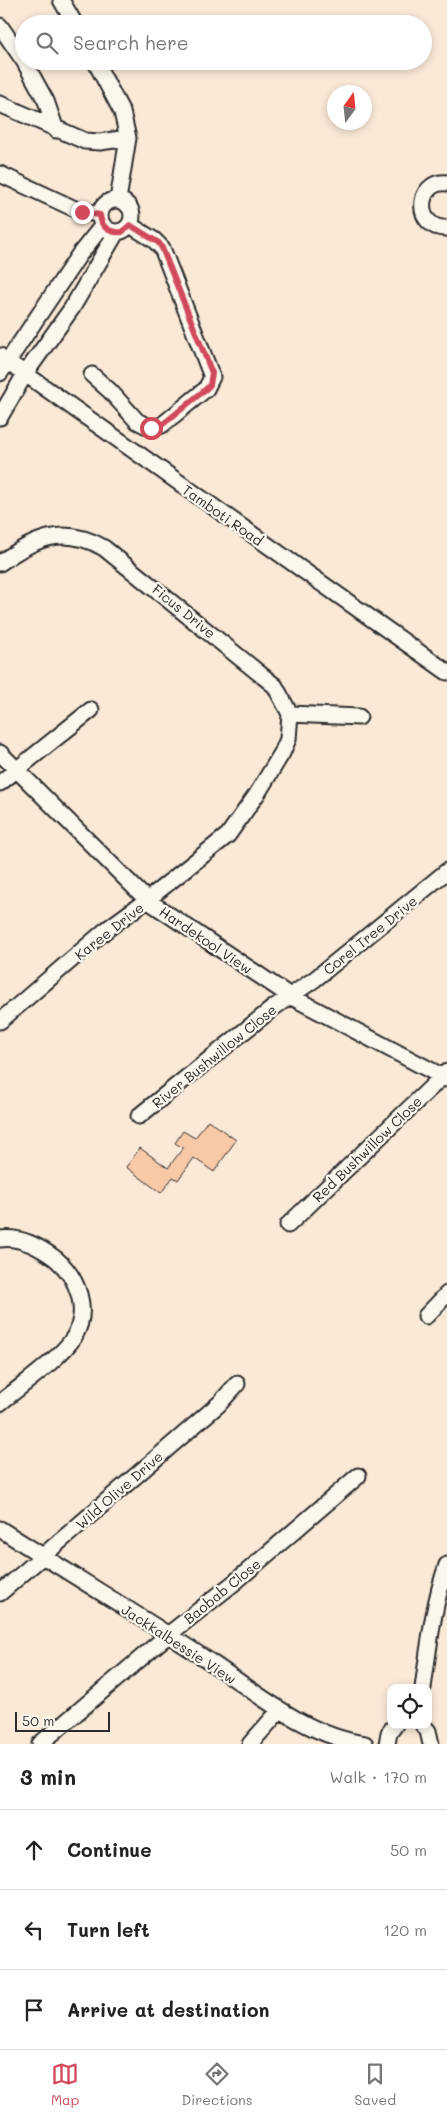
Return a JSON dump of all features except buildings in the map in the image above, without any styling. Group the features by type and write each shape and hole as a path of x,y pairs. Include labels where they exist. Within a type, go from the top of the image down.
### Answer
{"street":[{"path":"61,0 70,15"},
{"path":"0,26 15,48"},
{"path":"29,70 46,102 56,130"},
{"path":"100,70 122,112 128,138 118,200"},
{"path":"0,104 76,139 94,142 128,138"},
{"path":"0,174 75,209 106,224 122,232 130,225 132,214 131,209 118,200 108,202 101,210 106,224 72,308 25,374 0,417"},
{"path":"447,183 436,184 430,188 425,194 422,209 429,222 435,226 447,228"},
{"path":"3,364 79,255 106,224"},
{"path":"92,375 137,421 151,428 162,425 206,389 212,377 162,248 159,243 130,225"},
{"name":"Tamboti Road","path":"3,364 25,374 447,672"},
{"name":"Ficus Drive","path":"0,563 17,551 40,539 58,536 83,538 104,548 275,686 290,714"},
{"path":"0,782 91,710"},
{"path":"290,714 359,716"},
{"name":"Karee Drive","path":"0,1021 106,930 220,843 234,827 282,753 288,739 290,714"},
{"name":"Hardekool View","path":"0,753 147,900 290,996 445,1076"},
{"name":"Corel Tree Drive","path":"290,996 321,974 447,871"},
{"name":"River Bushwillow Close","path":"139,1116 290,996"},
{"name":"Red Bushwillow Close","path":"288,1226 445,1076"},
{"path":"0,1239 16,1239 37,1246 46,1252 70,1274 75,1282 82,1305 74,1337 56,1356 0,1404"},
{"path":"426,1316 447,1294"},
{"name":"Wild Olive Drive","path":"0,1593 219,1404 237,1384"},
{"name":"Baobab Close","path":"40,1744 168,1635 235,1582 358,1476"},
{"name":"Jackkalbessie View","path":"0,1529 168,1635 280,1710 321,1730 365,1744"},
{"path":"423,1684 430,1631 437,1596 447,1565"},
{"path":"250,1744 280,1710"},
{"path":"387,1744 389,1733 392,1729"},
{"path":"426,1729 431,1744"}],"route":[{"path":"82,212 100,215 103,225 111,232 122,232 130,225 161,245 212,373 210,385 206,389 162,425 151,428"}]}
